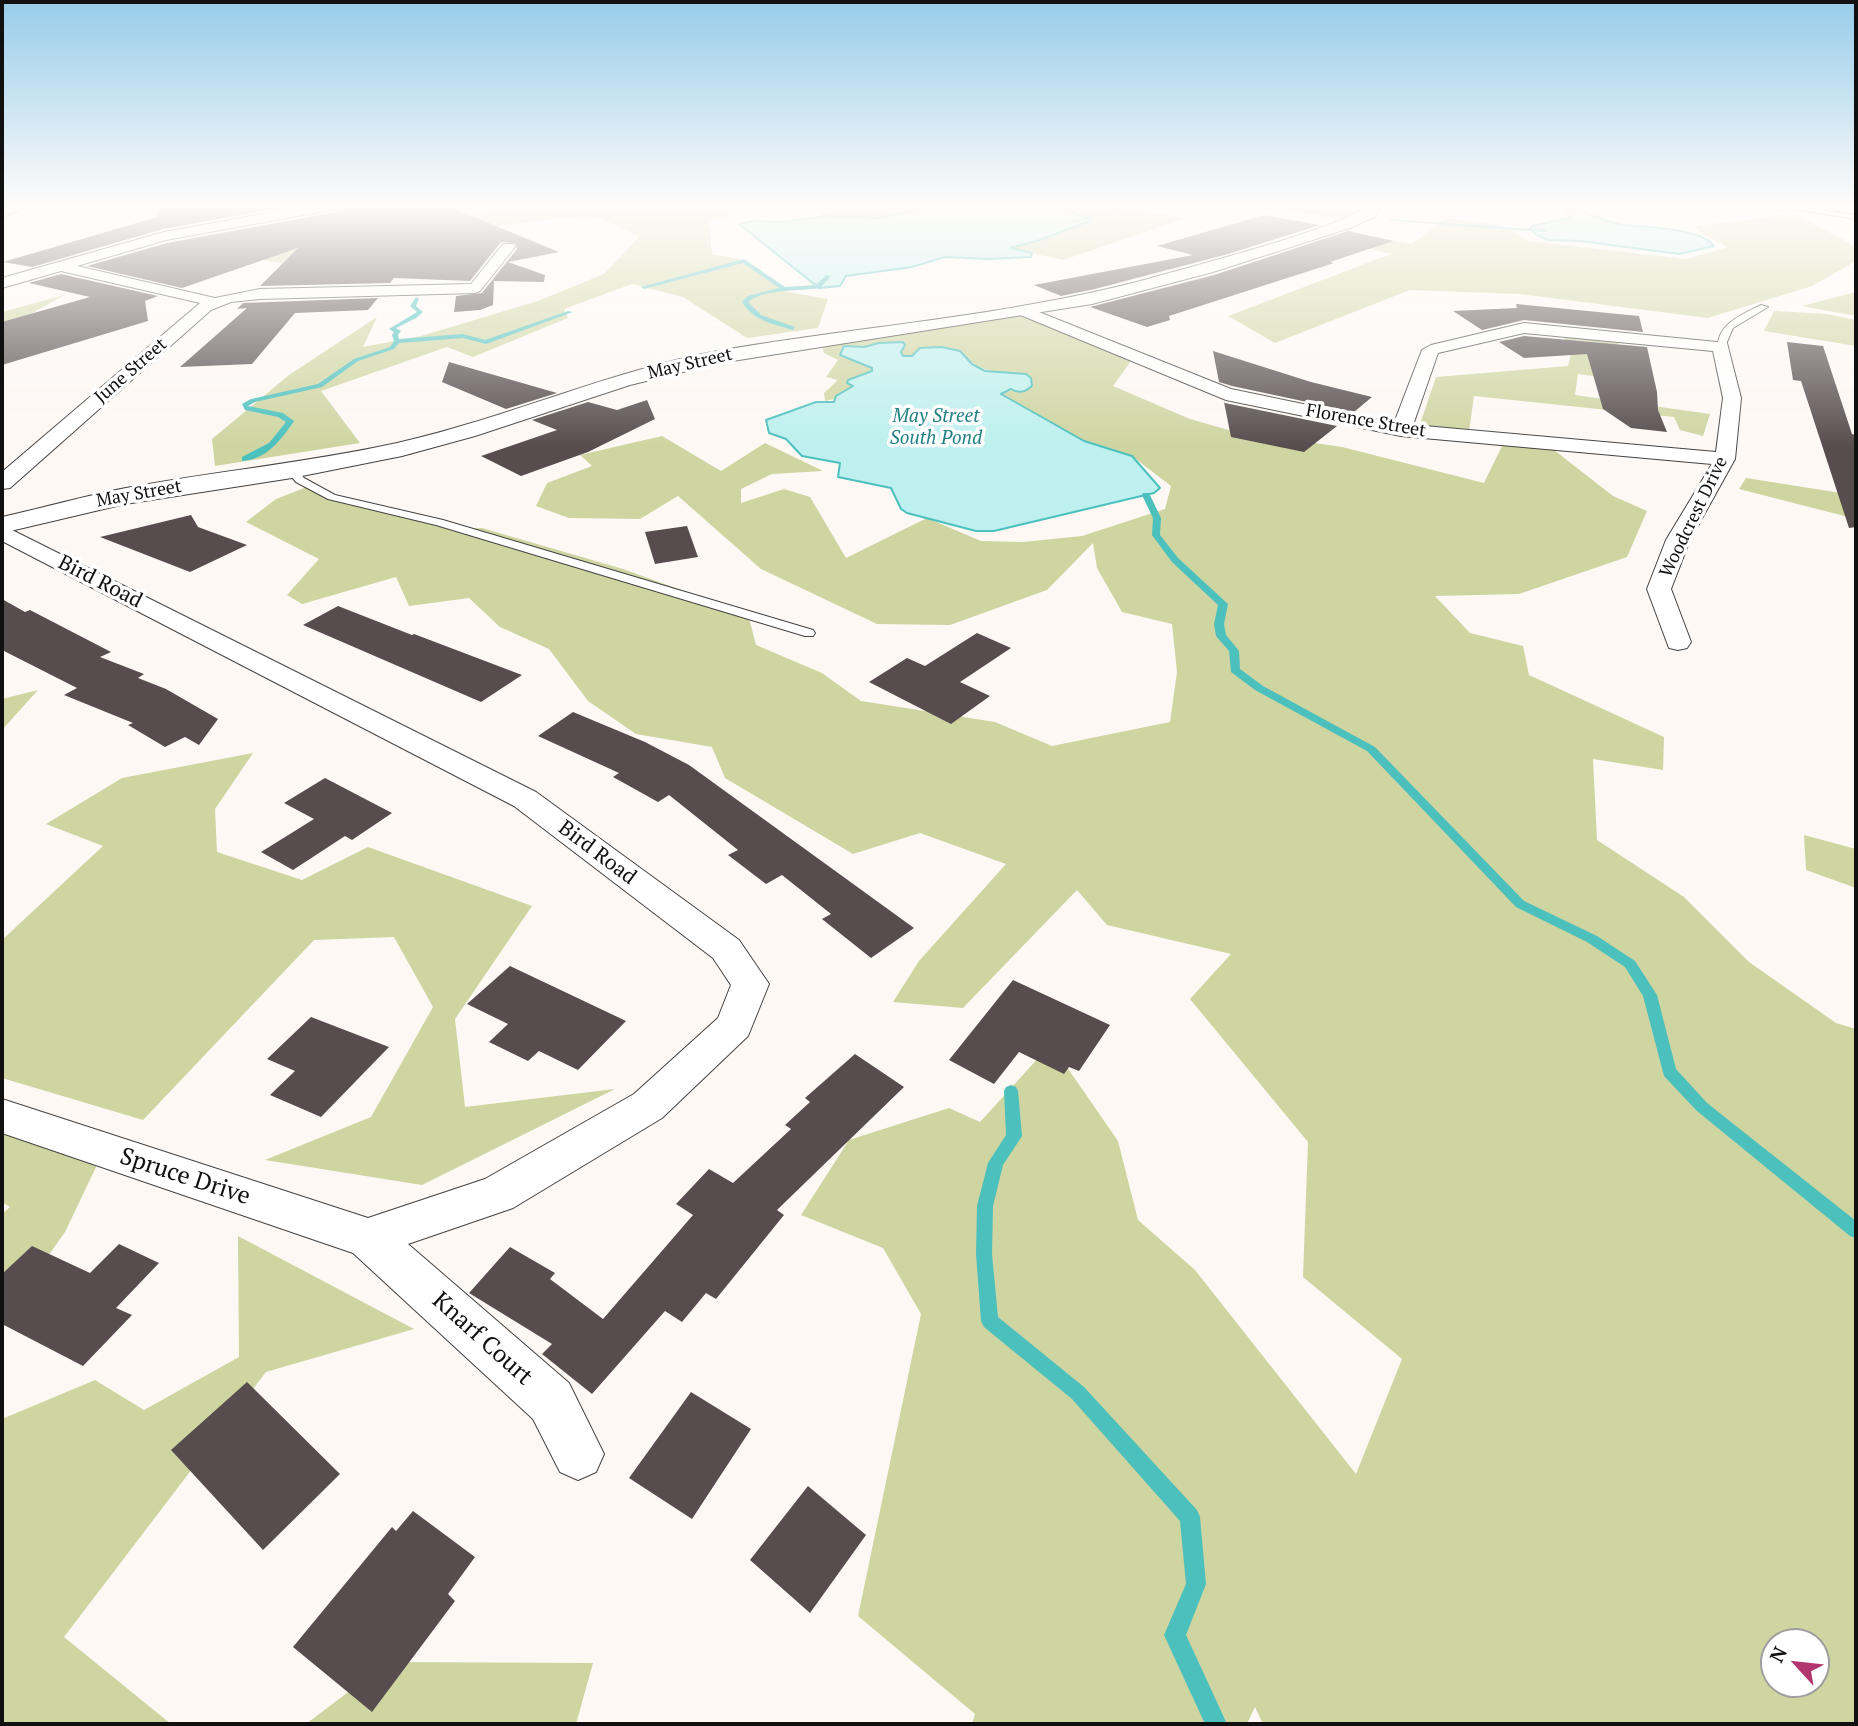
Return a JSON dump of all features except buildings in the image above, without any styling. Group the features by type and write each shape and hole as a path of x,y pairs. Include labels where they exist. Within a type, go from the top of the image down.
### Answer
{"street":[{"path":"145,286 214,302"},
{"name":"June Street","path":"2,484 214,302 260,293 475,288 477,286"},
{"name":"May Street","path":"2,525 125,496 292,471 428,443 623,380 720,357 811,341 1024,312 1092,299 1142,286"},
{"name":"Florence Street","path":"1024,312 1226,394 1401,430 1725,459"},
{"path":"1401,430 1431,350 1524,328 1721,347"},
{"name":"Woodcrest Drive","path":"1678,642 1659,589 1678,540 1725,459 1732,397 1721,347"},
{"name":"Bird Road","path":"2,532 525,799 726,949 750,984 734,1026 648,1106 498,1194 368,1238"},
{"name":"Spruce Drive","path":"2,1116 368,1238"},
{"name":"Knarf Court","path":"368,1238 551,1401 578,1454"}],"lane":[{"path":"1721,347 1721,338 1731,324 1764,307"},
{"path":"292,471 300,480 332,497 439,522 809,633"}],"green space":[{"path":"576,286 628,286 564,309 568,318 473,357 447,347 321,391 360,443 215,466 212,439 289,375 377,317 363,347 421,336 538,301"},
{"path":"638,286 778,286 787,292 828,299 818,328 747,338 683,297"},
{"path":"1308,286 1813,286 1708,318 1519,294 1410,290 1275,343 1228,316"},
{"path":"1856,292 1856,316 1802,306"},
{"path":"64,295 12,325 2,337 2,312"},
{"path":"1774,311 1827,314 1856,320 1856,346 1764,331"},
{"path":"1016,316 1057,322 1107,352 1131,361 1113,386 1190,419 1232,431 1342,447 1484,483 1504,442 1554,450 1613,496 1647,511 1627,557 1519,594 1435,596 1470,633 1523,646 1529,675 1664,737 1663,770 1593,759 1597,840 1684,897 1749,962 1836,1023 1856,1029 1856,1724 1263,1724 1255,1707 1247,1724 972,1724 975,1714 858,1616 921,1314 883,1248 801,1215 849,1140 949,1108 980,1122 1051,1044 1118,1141 1138,1220 1195,1270 1356,1474 1402,1359 1303,1277 1308,1142 1190,999 1231,954 1107,925 1077,890 963,1008 893,1002 919,961 1006,864 920,833 853,854 725,778 712,747 636,734 588,701 549,649 500,627 469,598 409,606 396,577 302,604 287,595 319,559 246,522 276,499 307,487 450,529 482,528 623,569 748,614 756,645 822,673 861,701 995,722 1052,746 1170,722 1177,672 1172,624 1122,612 1097,568 1093,543 1047,590 950,625 877,624 761,569 678,496 640,519 569,518 536,506 547,483 592,466 580,455 662,436 721,471 765,443 823,471 772,474 741,489 741,503 784,489 810,497 846,558 927,518 981,541 1023,542 1082,536 1165,509 1171,486 1132,456 1084,441 1001,393 1032,386 1031,378 1026,374 990,371 975,364 960,351 941,355 888,356 896,368 843,397 825,401 824,393 838,380 826,377 838,360 824,353 822,346"},
{"path":"1563,335 1621,341 1606,355 1610,378 1578,374 1575,395 1710,414 1703,436 1680,430 1674,417 1474,396 1469,432 1419,427 1436,377 1568,366 1571,354"},
{"path":"1746,478 1841,493 1856,498 1856,519 1739,489"},
{"path":"38,690 2,730 2,699"},
{"path":"253,753 215,809 217,852 302,880 368,847 532,906 455,1019 465,1107 615,1089 422,1185 265,1160 371,1117 433,1007 394,937 314,940 143,1120 2,1078 2,940 103,846 46,824 122,778"},
{"path":"1804,835 1856,849 1856,888 1806,870"},
{"path":"2,1129 98,1163 65,1232 2,1321 2,1214 10,1207 2,1202"},
{"path":"238,1236 414,1329 266,1372 64,1637 171,1724 2,1724 2,1419 95,1380 144,1410 239,1357"},
{"path":"388,1662 593,1663 576,1724 306,1724"}],"water":[{"path":"816,286 840,286 840,286 819,288"},
{"name":"May Street South Pond","path":"903,342 903,356 912,356 920,348 941,347 960,351 972,364 985,371 1026,374 1031,378 1032,386 1027,390 1022,392 1011,389 1001,394 1084,441 1132,456 1160,488 1154,493 994,531 976,531 907,513 901,509 891,488 838,477 840,463 802,456 786,439 769,433 766,420 816,402 834,402 836,396 853,386 847,383 848,380 872,371 872,368 840,355 844,346 864,347"}],"waterway":[{"path":"644,287 650,286"},
{"path":"779,286 784,289"},
{"path":"784,289 819,286"},
{"path":"784,289 750,297 745,302 759,317 793,328"},
{"path":"397,341 395,335 398,331 392,329 420,312 413,306 416,299"},
{"path":"397,341 463,336 486,342 570,312"},
{"path":"245,459 271,444 290,421 280,415 247,409 244,405 253,400 320,386 356,360 392,348 397,341"},
{"path":"1146,495 1157,518 1156,535 1175,560 1223,604 1219,624 1221,636 1234,651 1235,670 1259,688 1371,749 1520,904 1592,939 1630,964 1650,995 1669,1072 1702,1107 1856,1231"},
{"path":"1011,1091 1014,1136 996,1163 985,1206 984,1254 990,1321 1078,1393 1190,1517 1196,1584 1175,1635 1216,1724"}]}
